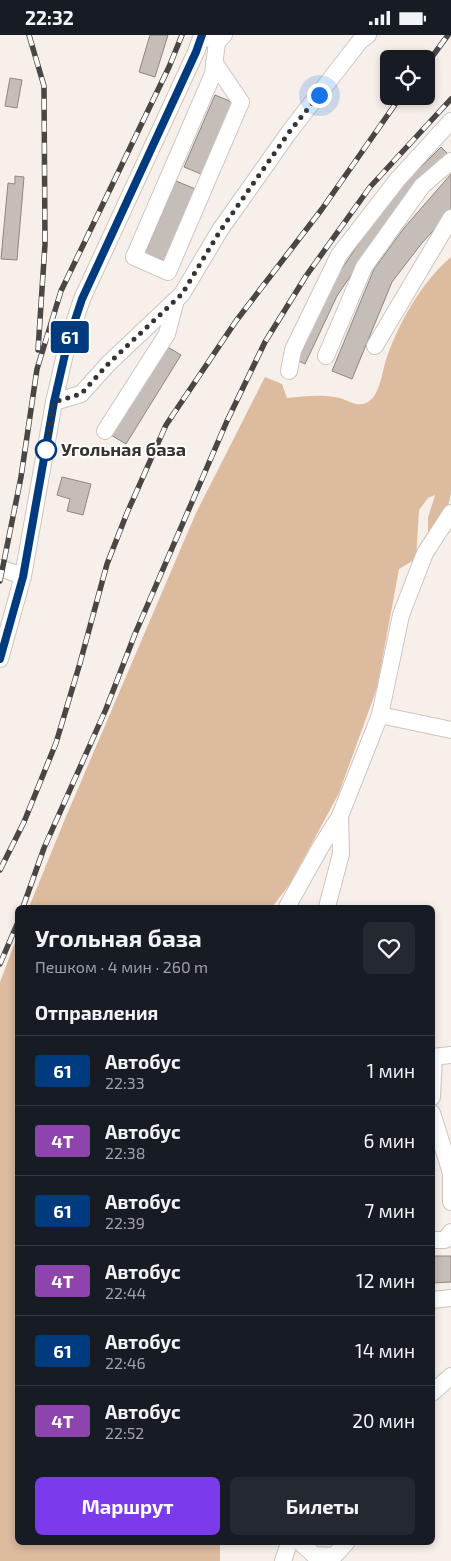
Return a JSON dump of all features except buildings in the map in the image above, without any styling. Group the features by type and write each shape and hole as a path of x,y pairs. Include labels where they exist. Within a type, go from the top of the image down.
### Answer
{"street":[{"path":"0,659 23,577 54,402 68,341 82,299 192,61 202,35 220,38 214,62 212,74 134,257 168,272 241,102 214,62"},
{"path":"54,402 81,394 109,363 182,294 220,231 290,131 360,41 368,35"},
{"path":"289,371 293,350 339,255 398,179 451,121"},
{"path":"326,356 364,267 422,186 451,161"},
{"path":"375,345 444,244 451,218"},
{"path":"105,431 167,334 176,299"},
{"path":"287,905 340,816 380,715 401,615 425,553 451,513"},
{"path":"0,568 23,577"},
{"path":"380,715 451,729"},
{"path":"327,905 341,854 340,816"},
{"path":"435,1057 451,1055"},
{"path":"435,1122 451,1173 451,1202"},
{"path":"435,1240 445,1240 451,1232"},
{"path":"435,1300 451,1298"},
{"path":"435,1390 451,1376"},
{"path":"283,1561 288,1545"},
{"path":"303,1545 314,1555 334,1556 344,1545"}],"shaded area":[{"path":"451,257 451,493 447,511 428,535 428,518 435,495 428,498 419,510 416,559 399,569 377,688 339,793 290,884 274,905 30,905 196,513 265,377 282,384 287,398 327,396 353,403 366,403 377,391 390,349 411,305 440,267"},
{"path":"15,942 15,1545 220,1545 220,1561 0,1561 0,982"}],"railway":[{"path":"29,35 44,86 45,244 38,350"},
{"path":"0,581 21,477 37,369 61,291 169,67 182,35"},
{"path":"435,53 448,35"},
{"path":"24,905 44,848 106,709 135,634 227,421 265,342 306,276 370,187 451,99"},
{"path":"0,870 24,822 56,743 107,564 127,513 166,425 236,321 322,209 395,105"},
{"path":"0,964 15,929"}],"bus line":[{"name":"61","path":"0,659 23,577 54,402 68,341 82,299 120,221 202,35"}],"place":[{"name":"Угольная база","path":"46,450"}],"route":[{"path":"46,450 54,402 81,394 109,363 182,294 220,231 290,131 319,95"}]}
